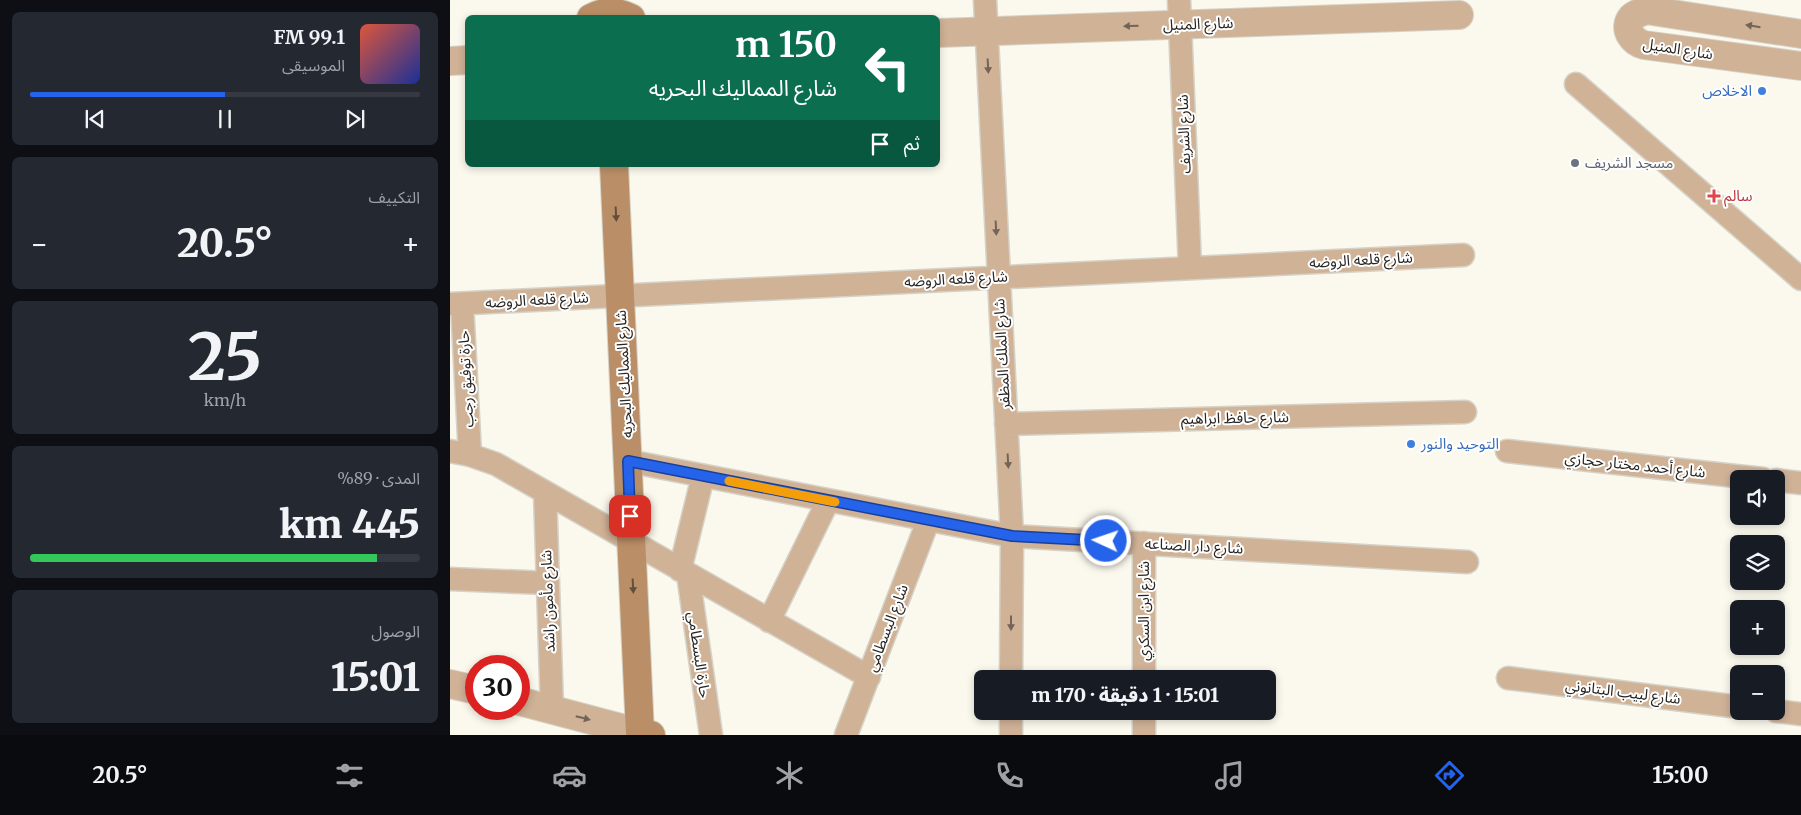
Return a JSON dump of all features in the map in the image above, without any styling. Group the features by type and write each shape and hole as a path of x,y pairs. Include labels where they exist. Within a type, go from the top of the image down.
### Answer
{"main road":[{"name":"شارع المماليك البحريه","path":"614,167 631,542 645,734"}],"street":[{"name":"شارع الملك المظفر","path":"985,0 1012,536 1011,670"},
{"name":"شارع المنيل","path":"1801,34 1646,10 1632,16 1628,30 1631,38 1637,43 1644,45 1801,66"},
{"name":"شارع المنيل","path":"940,33 986,32 1179,12 1459,15"},
{"name":"شارع الشريف","path":"1179,12 1190,268"},
{"path":"450,61 465,60"},
{"path":"1576,84 1801,278"},
{"name":"شارع قلعه الروضه","path":"456,304 1463,255"},
{"name":"حارة توفيق رجب","path":"456,304 460,453"},
{"name":"شارع حافظ ابراهيم","path":"1006,424 1465,412"},
{"name":"شارع أحمد مختار حجازي","path":"1507,451 1730,475"},
{"path":"460,453 496,464 868,677"},
{"name":"شارع دار الصناعه","path":"628,461 1012,536 1467,562"},
{"path":"684,572 702,476"},
{"path":"1785,481 1801,483"},
{"name":"شارع مأمون راشد","path":"545,492 552,710"},
{"path":"770,621 828,501"},
{"name":"شارع البسطامي","path":"846,735 928,521"},
{"name":"شارع ابن السكري","path":"1144,543 1144,670"},
{"name":"حارة البسطامي","path":"684,572 711,735"},
{"path":"450,579 548,583"},
{"name":"شارع لبيب البتانوني","path":"1508,678 1730,706"},
{"path":"450,684 465,687"},
{"path":"530,704 645,734"},
{"path":"1785,712 1801,714"},
{"path":"1011,720 1011,735"},
{"path":"1144,720 1144,735"}],"slow traffic":[{"path":"729,481 835,502"}],"place":[{"name":"الاخلاص","path":"1762,91"},
{"name":"مسجد الشريف","path":"1575,163"},
{"name":"سالم","path":"1714,196"},
{"name":"التوحيد والنور","path":"1411,444"}],"route":[{"path":"630,516 628,461 1012,536 1106,541"}]}
